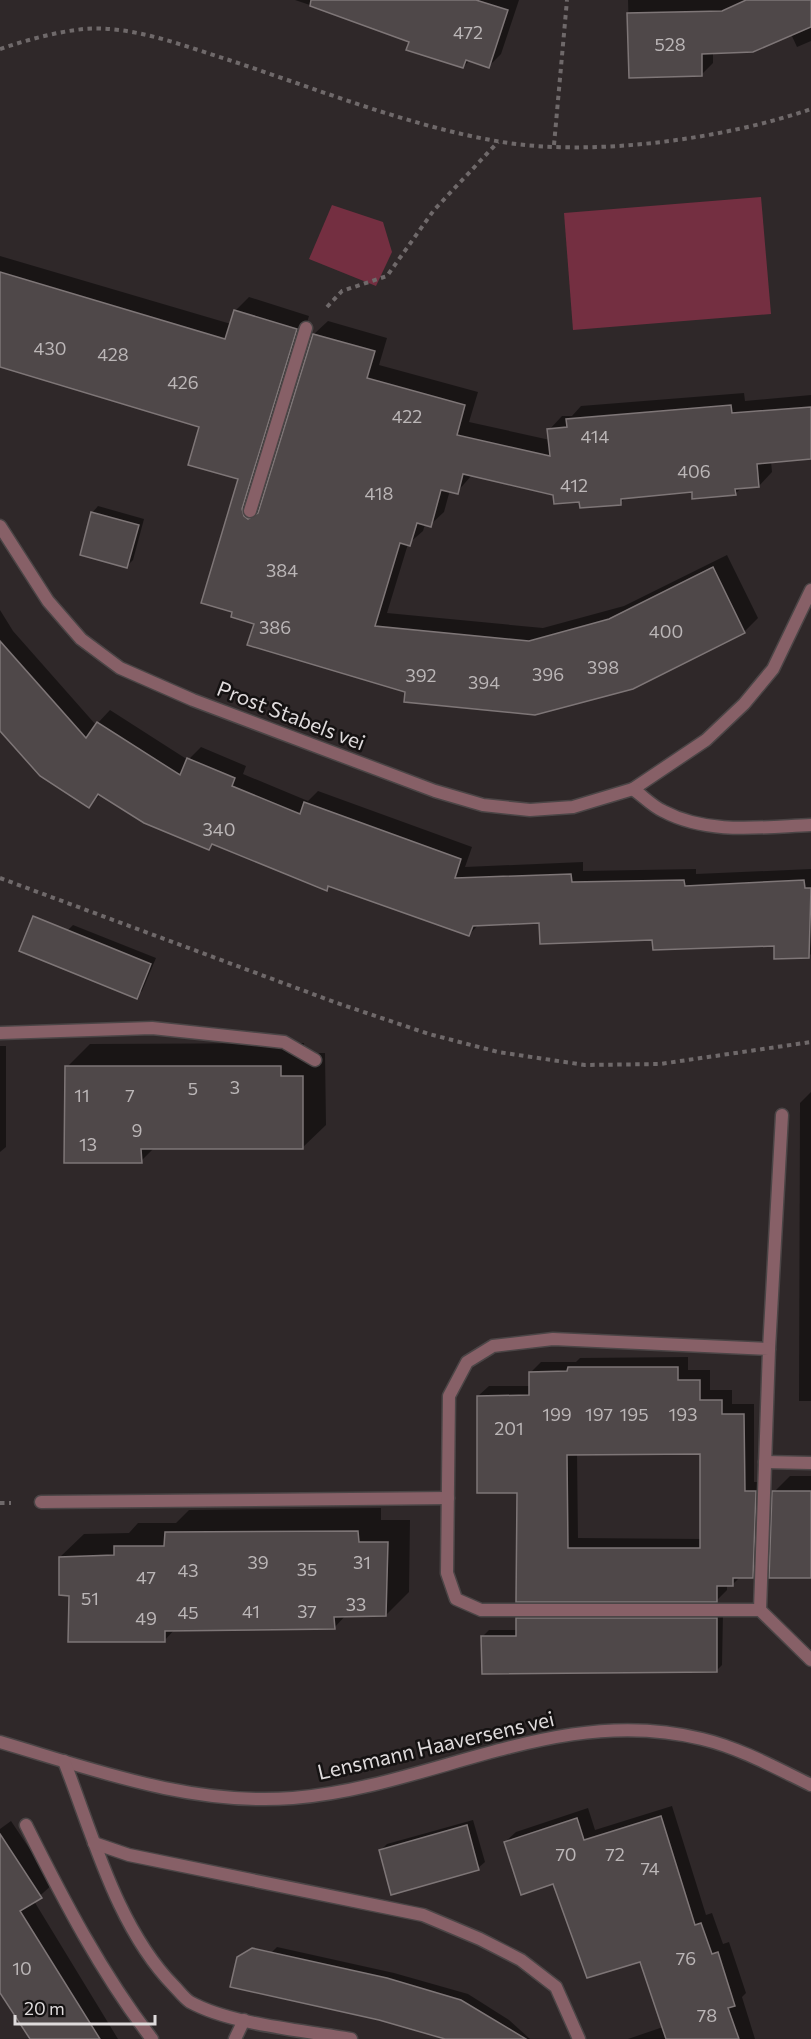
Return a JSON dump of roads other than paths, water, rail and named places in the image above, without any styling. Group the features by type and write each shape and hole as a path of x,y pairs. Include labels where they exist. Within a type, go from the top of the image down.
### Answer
{"street":[{"path":"250,511 306,328"},
{"name":"Prost Stabels vei","path":"0,526 48,601 81,639 120,668 173,692 435,791 483,805 530,810 573,807 633,789 706,740 744,704 773,669 811,590"},
{"path":"633,789 662,811 692,823 717,827 811,825"},
{"path":"0,1033 152,1028 284,1042 315,1060"},
{"path":"760,1610 769,1350 782,1115"},
{"path":"769,1350 553,1339 493,1346 467,1362 449,1396 447,1573 456,1599 481,1610 760,1610 811,1660"},
{"path":"765,1462 811,1463"},
{"path":"41,1502 448,1498"},
{"name":"Lensmann Haaversens vei","path":"0,1742 174,1791 232,1799 293,1798 354,1789 524,1742 583,1732 644,1730 703,1739 811,1785"},
{"path":"64,1761 94,1843 136,1935 161,1973 189,2001 244,2020 351,2039"},
{"path":"26,1825 70,1914 107,1974 152,2039"},
{"path":"94,1843 129,1855 423,1916 480,1939 520,1960 556,1987 579,2039"},
{"path":"235,2039 244,2020"}]}
